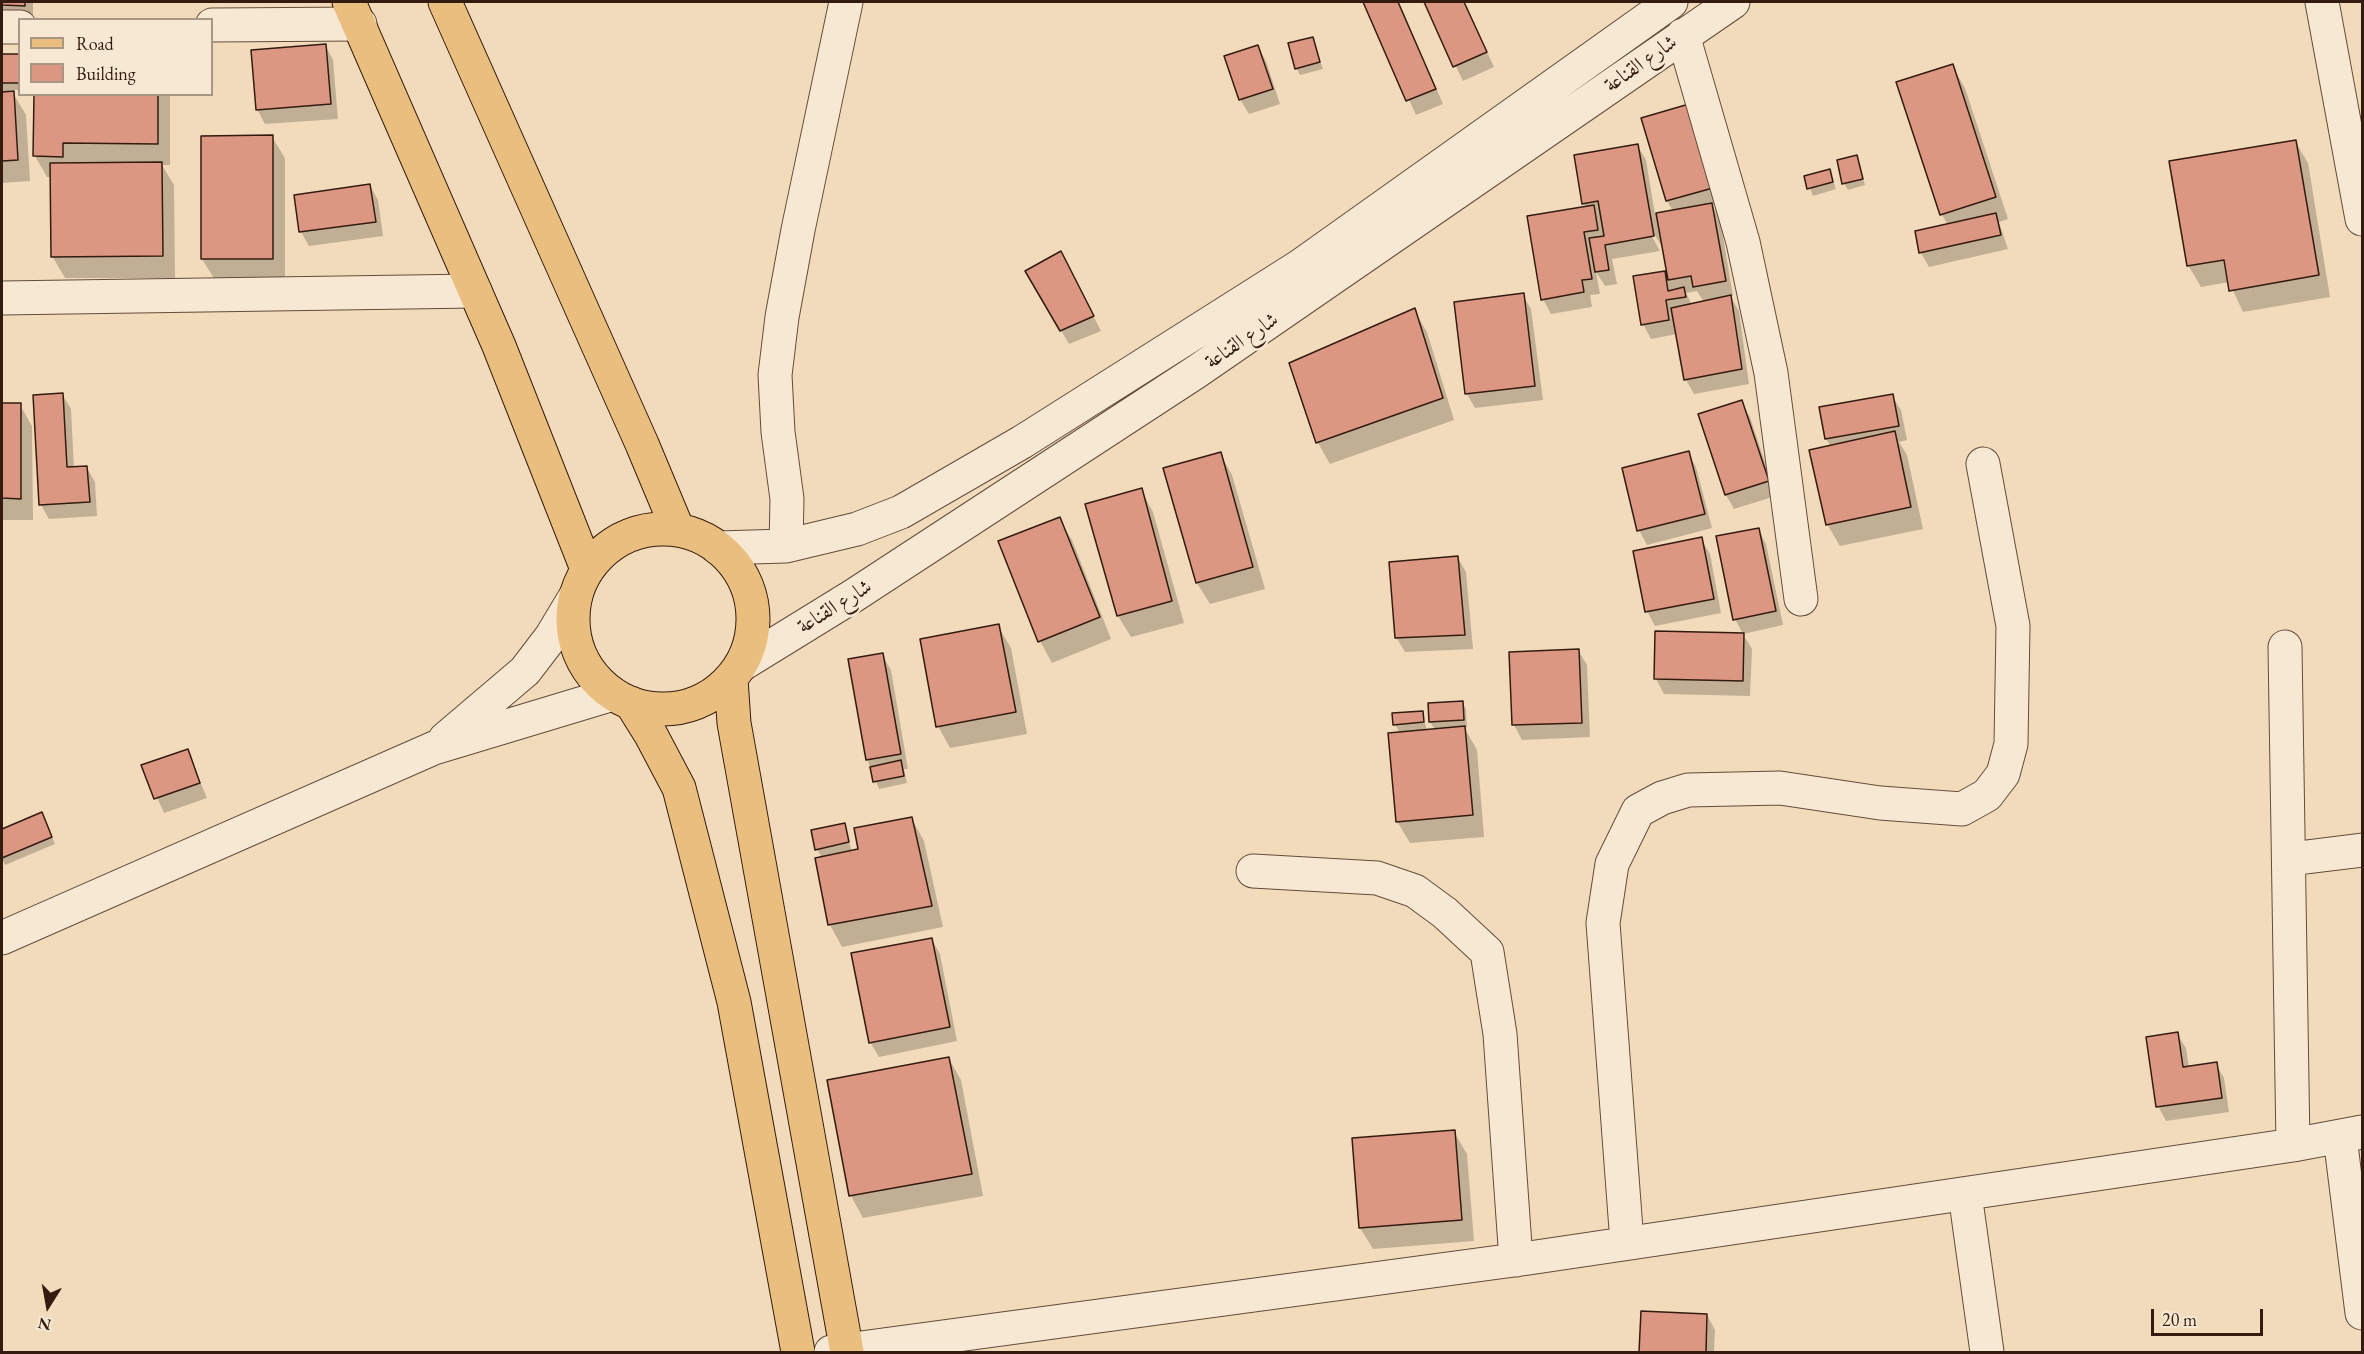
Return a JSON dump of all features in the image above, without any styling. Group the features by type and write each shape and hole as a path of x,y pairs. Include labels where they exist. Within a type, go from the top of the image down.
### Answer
{"main road":[{"path":"445,2 678,530"},
{"path":"355,13 475,291 581,583"},
{"path":"798,1353 734,1002 679,788 651,735 622,699 590,673 576,644 573,628 581,583 597,558 620,539 648,530 678,530 699,537 718,548 732,561 750,593 753,630 736,672 734,723 841,1352"},
{"path":"622,699 652,709 674,709 714,694 736,672"}],"street":[{"path":"786,546 787,500 778,432 775,375 782,317 796,241 846,2"},
{"name":"شارع القناعة","path":"718,548 786,546 857,529 901,512 1022,442 1300,266 1503,121 1628,15 1671,2"},
{"name":"شارع القناعة","path":"736,672 1196,372 1732,2"},
{"path":"2322,2 2362,219"},
{"path":"213,26 355,13"},
{"path":"2,27 18,27"},
{"path":"1683,35 1743,242 1769,362 1801,599"},
{"path":"1503,121 1521,149"},
{"path":"2,298 475,291"},
{"path":"1022,442 1040,474"},
{"path":"1627,1243 1603,923 1612,864 1638,811 1662,798 1688,790 1780,788 1880,803 1962,809 1987,795 2003,774 2011,744 2013,626 1983,464"},
{"path":"434,748 525,671 551,637 581,583"},
{"path":"2285,647 2294,1145"},
{"path":"2,938 434,748 622,699"},
{"path":"2290,859 2362,850"},
{"path":"1253,872 1377,878 1415,891 1445,913 1487,952 1500,1034 1516,1260"},
{"path":"841,1352 1516,1260 2351,1135 2362,1313"},
{"path":"1965,1194 1987,1353"}],"building":[{"path":"2,2 25,2 25,6 2,5"},
{"path":"1363,2 1398,2 1436,89 1406,101"},
{"path":"1424,2 1464,2 1487,52 1453,67"},
{"path":"1313,37 1320,62 1295,69 1288,43"},
{"path":"326,44 331,104 256,110 251,50"},
{"path":"1258,45 1273,89 1239,100 1224,56"},
{"path":"2,54 18,54 18,83 2,83"},
{"path":"1953,64 1996,197 1940,215 1896,82"},
{"path":"14,91 18,160 2,161 2,92"},
{"path":"34,96 158,96 158,144 63,143 63,157 33,156"},
{"path":"1689,104 1713,188 1666,201 1641,118"},
{"path":"273,135 273,259 201,259 201,136"},
{"path":"2296,140 2319,275 2229,291 2224,260 2187,266 2169,161"},
{"path":"1638,144 1654,236 1605,245 1609,270 1595,272 1589,238 1604,236 1598,201 1582,204 1574,155"},
{"path":"1857,155 1863,179 1842,184 1837,160"},
{"path":"162,162 163,256 51,257 50,163"},
{"path":"1830,169 1833,182 1807,189 1804,176"},
{"path":"370,184 376,222 299,232 294,195"},
{"path":"1712,203 1726,281 1693,287 1691,276 1668,280 1656,213"},
{"path":"1594,205 1598,230 1584,232 1592,279 1582,280 1584,292 1541,300 1527,216"},
{"path":"1996,213 2001,235 1919,253 1915,231"},
{"path":"1061,251 1094,316 1060,331 1025,271"},
{"path":"1665,271 1668,291 1684,287 1686,297 1666,300 1669,320 1641,325 1633,276"},
{"path":"1524,293 1535,386 1465,394 1454,302"},
{"path":"1731,295 1742,369 1684,380 1671,308"},
{"path":"1415,308 1443,398 1316,443 1289,363"},
{"path":"63,393 67,467 87,466 90,502 39,505 33,395"},
{"path":"1893,394 1899,426 1825,439 1819,407"},
{"path":"1742,400 1769,481 1725,495 1698,414"},
{"path":"2,403 21,403 21,499 2,498"},
{"path":"1895,431 1911,507 1826,525 1809,450"},
{"path":"1689,451 1705,514 1637,531 1622,468"},
{"path":"1221,452 1253,567 1196,583 1163,468"},
{"path":"1142,488 1172,601 1117,616 1085,504"},
{"path":"1060,517 1100,617 1038,642 998,541"},
{"path":"1759,528 1776,611 1733,620 1716,536"},
{"path":"1702,537 1714,599 1645,612 1633,551"},
{"path":"1458,556 1465,635 1395,638 1389,562"},
{"path":"999,624 1016,712 936,727 920,639"},
{"path":"1655,631 1744,633 1743,681 1654,679"},
{"path":"1579,649 1582,723 1512,725 1509,652"},
{"path":"883,653 901,754 866,760 848,659"},
{"path":"1463,701 1464,720 1429,722 1428,703"},
{"path":"1423,711 1424,722 1393,725 1392,713"},
{"path":"1465,726 1473,815 1396,822 1388,733"},
{"path":"188,749 200,783 154,799 141,765"},
{"path":"901,760 904,776 873,782 870,767"},
{"path":"42,812 52,837 2,858 2,829"},
{"path":"912,817 932,906 828,925 815,858 858,849 854,828"},
{"path":"845,823 849,842 815,850 811,830"},
{"path":"932,938 950,1027 869,1043 851,953"},
{"path":"2178,1032 2183,1067 2217,1062 2222,1098 2156,1107 2146,1037"},
{"path":"949,1057 972,1174 849,1196 827,1080"},
{"path":"1455,1130 1462,1220 1359,1228 1352,1138"},
{"path":"1641,1311 1707,1314 1706,1352 1639,1352"}]}
